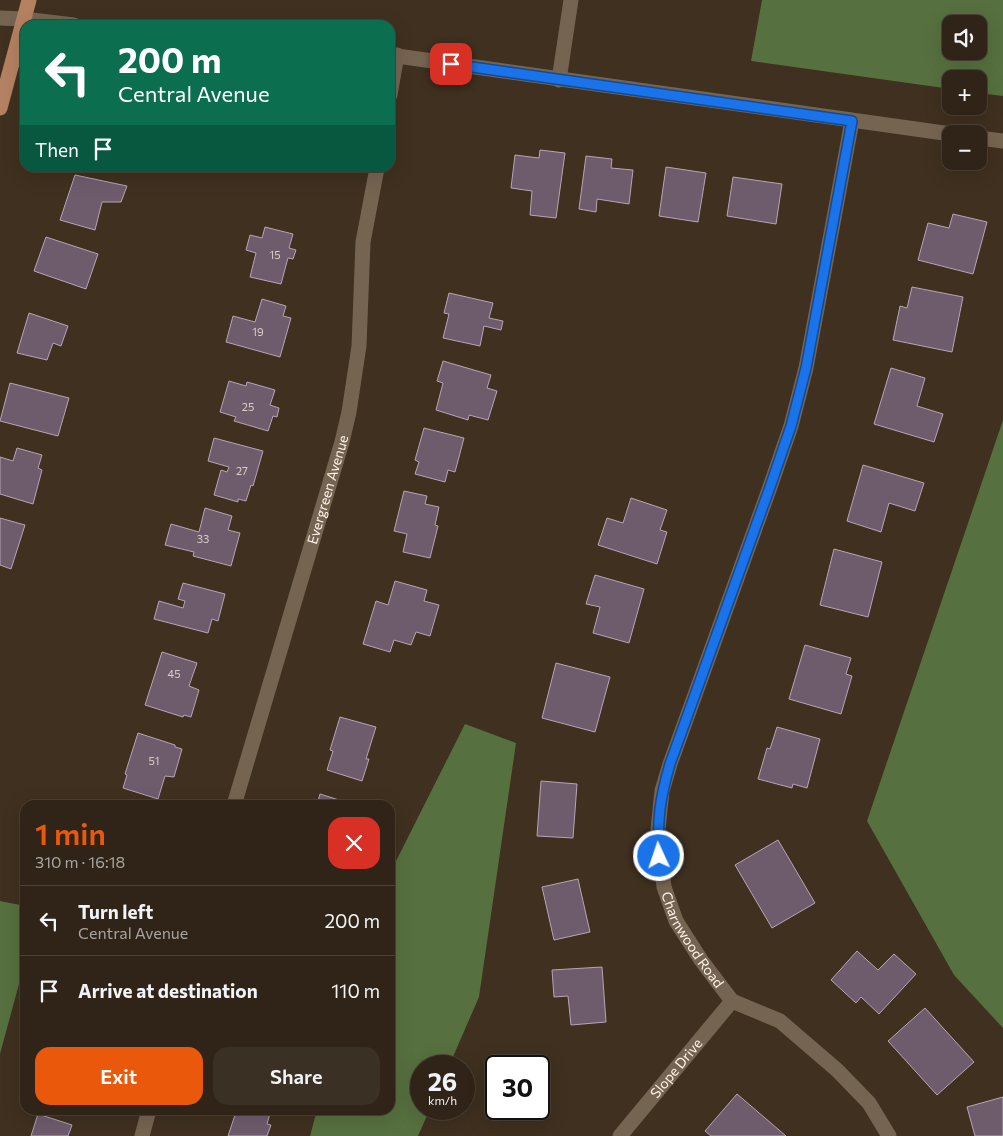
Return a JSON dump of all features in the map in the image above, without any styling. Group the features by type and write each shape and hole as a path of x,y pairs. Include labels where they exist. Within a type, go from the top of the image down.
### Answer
{"main road":[{"path":"23,18 29,0"},
{"path":"0,108 20,30"}],"street":[{"path":"559,80 571,0"},
{"path":"0,18 38,20"},
{"path":"395,55 559,80 942,133"},
{"name":"Charnwood Road","path":"852,121 806,368 791,426 670,764 662,791 658,829 664,887 676,922 701,960 732,1001 780,1022 837,1070 868,1103 889,1136"},
{"path":"987,139 1003,141"},
{"name":"Evergreen Avenue","path":"235,800 339,452 349,412 359,346 363,242 376,172"},
{"name":"Slope Drive","path":"620,1136 732,1001"},
{"path":"142,1136 148,1115"}],"green space":[{"path":"762,0 1003,0 1003,96 987,94 987,70 942,70 942,88 751,61"},
{"path":"1003,420 1003,1028 954,975 867,821"},
{"path":"465,724 516,743 479,997 454,1055 410,1055 410,1120 425,1120 418,1136 310,1136 316,1115 395,1115 395,863"},
{"path":"0,901 20,905 20,980 0,1054"}],"building":[{"path":"540,150 565,153 556,218 530,215 532,191 511,188 515,155 539,158"},
{"path":"586,156 612,159 611,168 633,170 629,204 597,199 596,212 579,209"},
{"path":"666,167 706,173 698,222 659,216"},
{"path":"75,175 127,186 121,202 102,202 95,230 60,220"},
{"path":"733,177 782,184 776,224 727,216"},
{"path":"953,214 987,222 973,274 918,260 928,223 949,228"},
{"path":"265,227 293,234 289,248 296,250 293,259 288,258 281,284 250,277 256,253 246,250 250,235 262,238"},
{"path":"46,237 98,254 86,289 34,271"},
{"path":"912,287 963,297 952,352 893,340 900,306 907,308"},
{"path":"449,293 493,303 489,318 503,321 501,330 484,326 480,346 443,338 449,314 444,313"},
{"path":"262,299 286,306 283,316 291,318 280,357 226,342 233,316 255,322"},
{"path":"29,313 68,326 61,346 53,343 47,360 17,353"},
{"path":"443,361 491,375 487,388 497,391 488,420 469,415 468,420 436,410 443,383 437,381"},
{"path":"891,368 925,378 917,406 943,414 934,442 874,424"},
{"path":"229,381 246,386 247,382 275,390 270,405 279,408 277,417 273,416 268,431 234,421 236,417 220,412"},
{"path":"10,383 69,398 58,436 0,421"},
{"path":"424,428 464,438 455,472 448,470 445,482 415,474 419,462 415,460"},
{"path":"214,438 263,451 253,486 251,485 246,501 238,499 238,502 214,495 221,470 227,472 229,467 208,461"},
{"path":"17,448 42,455 38,468 42,470 33,504 0,494 0,457 13,461"},
{"path":"863,465 924,483 915,511 889,503 881,532 847,521"},
{"path":"404,491 427,496 425,504 439,507 435,525 438,526 430,558 403,552 407,534 394,531"},
{"path":"631,498 667,510 660,530 667,532 657,564 598,545 607,518 623,523"},
{"path":"205,508 232,516 228,530 240,533 231,566 193,556 194,552 165,545 171,524 199,532"},
{"path":"0,518 25,525 11,569 0,565"},
{"path":"834,549 882,562 868,617 820,605"},
{"path":"595,575 644,589 629,643 593,633 600,607 586,604"},
{"path":"395,581 427,590 424,601 439,605 430,636 416,632 411,645 394,640 390,652 363,644 376,601 388,605"},
{"path":"183,583 225,594 218,621 212,619 208,633 154,619 159,601 183,608 185,601 178,599"},
{"path":"805,645 851,658 846,674 852,676 841,714 789,699"},
{"path":"162,652 197,663 189,686 199,690 191,717 184,715 183,717 145,705"},
{"path":"556,663 610,677 595,732 542,718"},
{"path":"340,717 376,727 366,759 369,759 362,781 327,770 333,751 330,750"},
{"path":"777,727 820,739 807,788 793,784 792,788 758,779 767,748 770,749"},
{"path":"138,733 182,749 174,777 165,776 158,799 123,788 127,775 125,774"},
{"path":"541,781 577,784 573,838 537,836"},
{"path":"320,794 339,800 318,800"},
{"path":"778,840 815,903 772,928 735,865"},
{"path":"578,879 590,932 554,940 542,887"},
{"path":"857,951 878,970 894,954 916,974 879,1014 861,997 856,1003 831,980"},
{"path":"602,967 606,1022 571,1025 568,996 554,997 552,970"},
{"path":"925,1008 974,1062 937,1095 888,1041"},
{"path":"737,1094 786,1136 711,1136 705,1131"},
{"path":"1003,1097 1003,1136 975,1136 967,1107"},
{"path":"38,1115 72,1125 68,1136 31,1136"},
{"path":"235,1115 270,1115 267,1124 271,1125 267,1136 228,1136"}],"route":[{"path":"451,64 852,121 806,368 791,426 670,764 662,791 658,829 659,856"}]}
